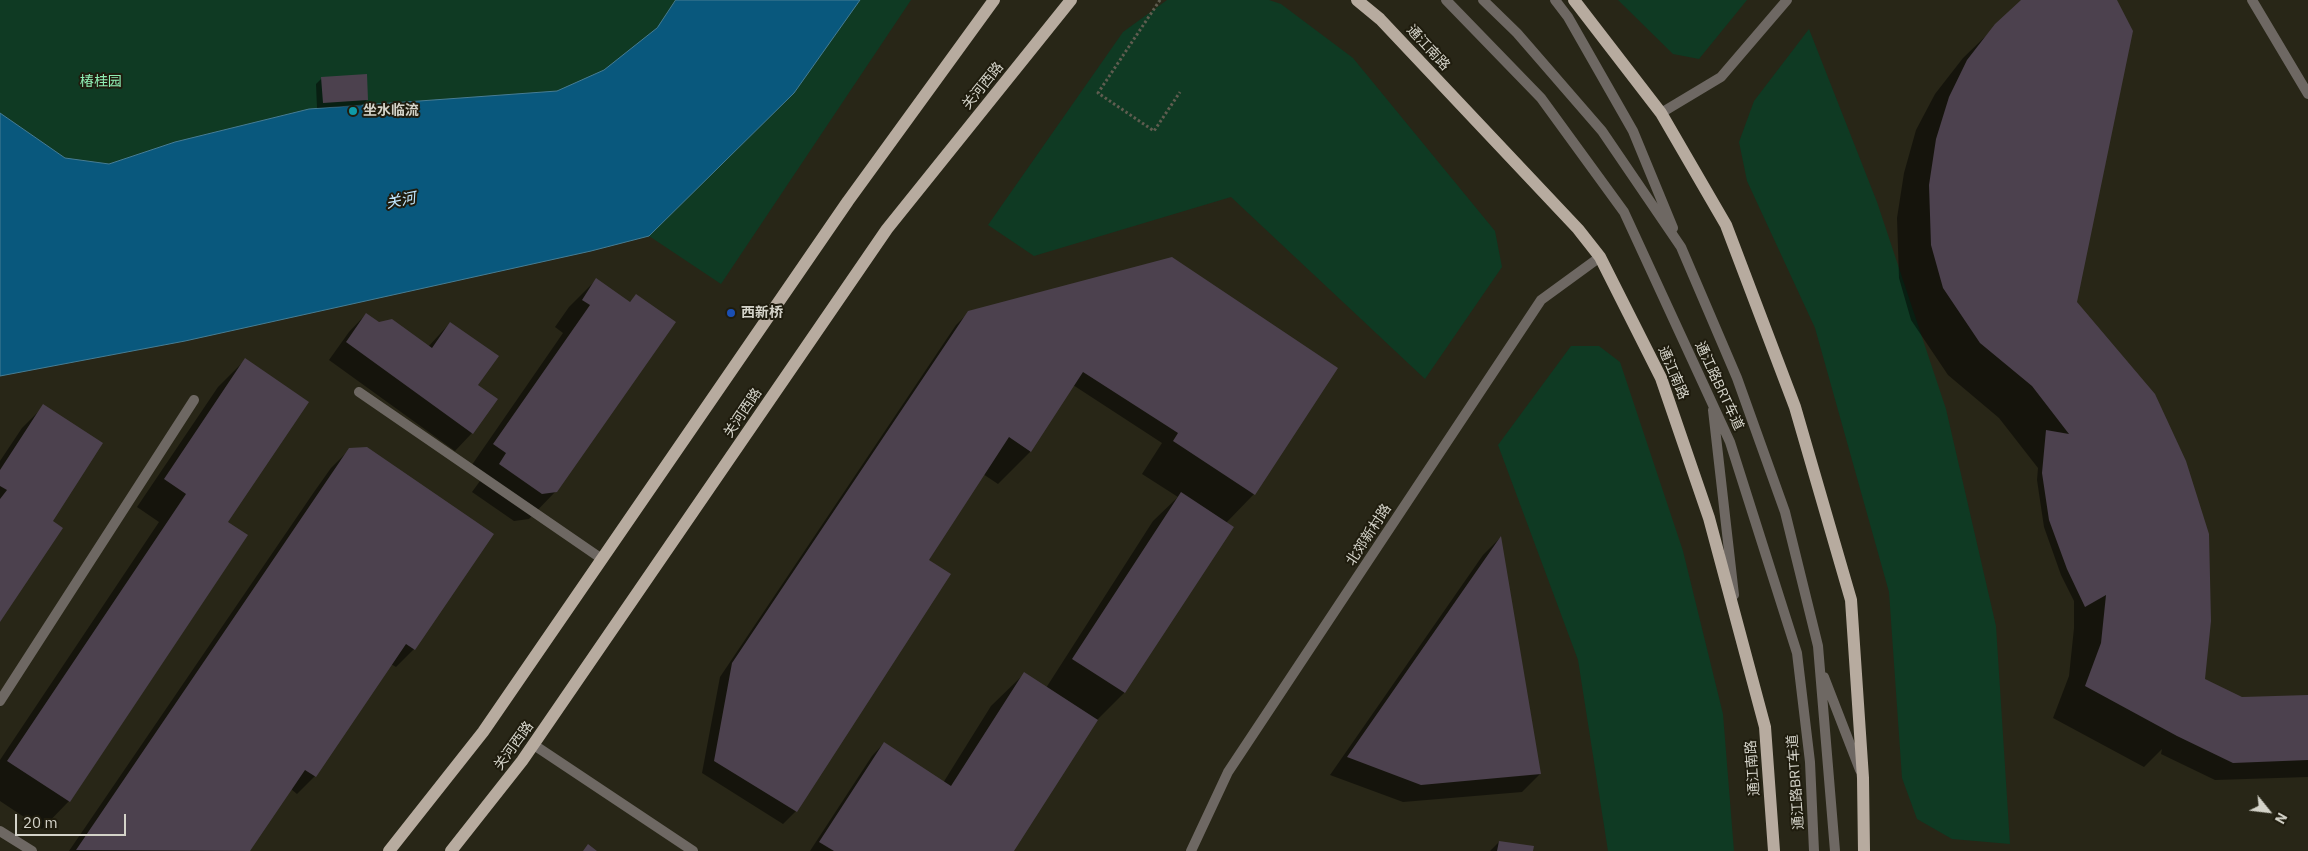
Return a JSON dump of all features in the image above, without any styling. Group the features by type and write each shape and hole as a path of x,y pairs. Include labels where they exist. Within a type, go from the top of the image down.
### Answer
{"main road":[{"path":"389,851 483,732 848,201 994,0"},
{"name":"关河西路","path":"451,851 534,745 887,229 1071,0"},
{"name":"通江南路","path":"1357,0 1380,19 1578,229 1600,258 1661,378 1709,518 1765,727 1774,851"},
{"path":"1574,0 1662,113 1726,225 1795,407 1851,600 1863,778 1864,851"}],"street":[{"name":"通江路BRT车道","path":"1446,0 1541,98 1624,212 1730,442 1797,653 1810,762 1814,851"},
{"name":"通江路BRT车道","path":"1483,0 1517,33 1602,131 1681,247 1738,378 1785,512 1818,646 1835,851"},
{"path":"1555,0 1568,17 1633,131 1681,247"},
{"path":"1662,113 1721,77 1787,0"},
{"path":"2252,0 2308,94"},
{"name":"北郊新村路","path":"1191,851 1228,772 1541,300 1600,258"},
{"path":"359,392 602,560"},
{"path":"0,701 194,400"},
{"path":"1712,402 1737,622"},
{"path":"1820,666 1863,778"},
{"path":"534,745 693,851"},
{"path":"0,831 32,851"}],"path":[{"path":"1160,0 1098,93 1154,132 1180,92"}],"green space":[{"name":"椿桂园","path":"0,0 676,0 657,28 604,70 557,91 309,109 175,142 109,164 65,158 0,113"},
{"path":"860,0 911,0 721,284 649,236 794,93"},
{"path":"1167,0 1269,0 1281,4 1353,58 1495,231 1502,267 1425,379 1231,197 1034,256 988,225 1123,32"},
{"path":"1618,0 1747,0 1699,59 1673,54"},
{"path":"1809,29 1877,202 1946,409 1996,626 2010,844 1952,839 1917,819 1902,778 1889,592 1815,328 1747,181 1739,142 1754,101"},
{"path":"1571,346 1599,346 1620,362 1683,551 1723,714 1734,851 1608,851 1578,660 1498,445"}],"water":[{"name":"关河","path":"676,0 860,0 794,93 649,236 591,251 185,341 0,376 0,113 65,158 109,164 175,142 309,109 557,91 604,70 657,28"}],"building":[{"path":"2021,0 2117,0 2133,31 2077,302 2155,394 2186,461 2209,534 2211,621 2205,679 2242,697 2308,695 2308,760 2233,763 2177,736 2085,686 2101,643 2106,595 2085,607 2067,569 2049,520 2042,473 2046,430 2069,434 2032,386 1980,343 1943,288 1931,245 1929,185 1936,139 1949,97 1967,60 1995,24"},
{"path":"367,74 368,100 323,103 321,77"},
{"path":"1172,257 1338,368 1255,495 1173,441 1178,433 1083,372 1031,452 1009,437 929,560 951,574 797,812 714,761 732,663 968,311"},
{"path":"596,278 630,302 636,294 676,322 557,492 542,494 499,464 506,453 493,444 590,305 582,300"},
{"path":"366,313 379,322 392,319 432,348 450,322 499,356 478,385 498,399 473,434 346,342"},
{"path":"245,358 309,402 228,522 248,535 70,802 7,761 186,494 164,479"},
{"path":"43,404 103,443 53,521 63,528 0,622 0,499 7,490 0,486 0,470"},
{"path":"367,447 494,534 415,650 406,644 316,777 305,770 250,851 76,850 349,448"},
{"path":"1181,492 1234,527 1125,693 1072,659"},
{"path":"1501,536 1541,774 1421,785 1347,757"},
{"path":"1024,672 1098,720 1014,851 834,851 819,842 884,742 951,786"},
{"path":"1499,841 1534,846 1533,851 1497,851"},
{"path":"588,844 597,851 583,851"}],"place":[{"name":"坐水临流","path":"353,111"},
{"name":"西新桥","path":"731,313"}]}
